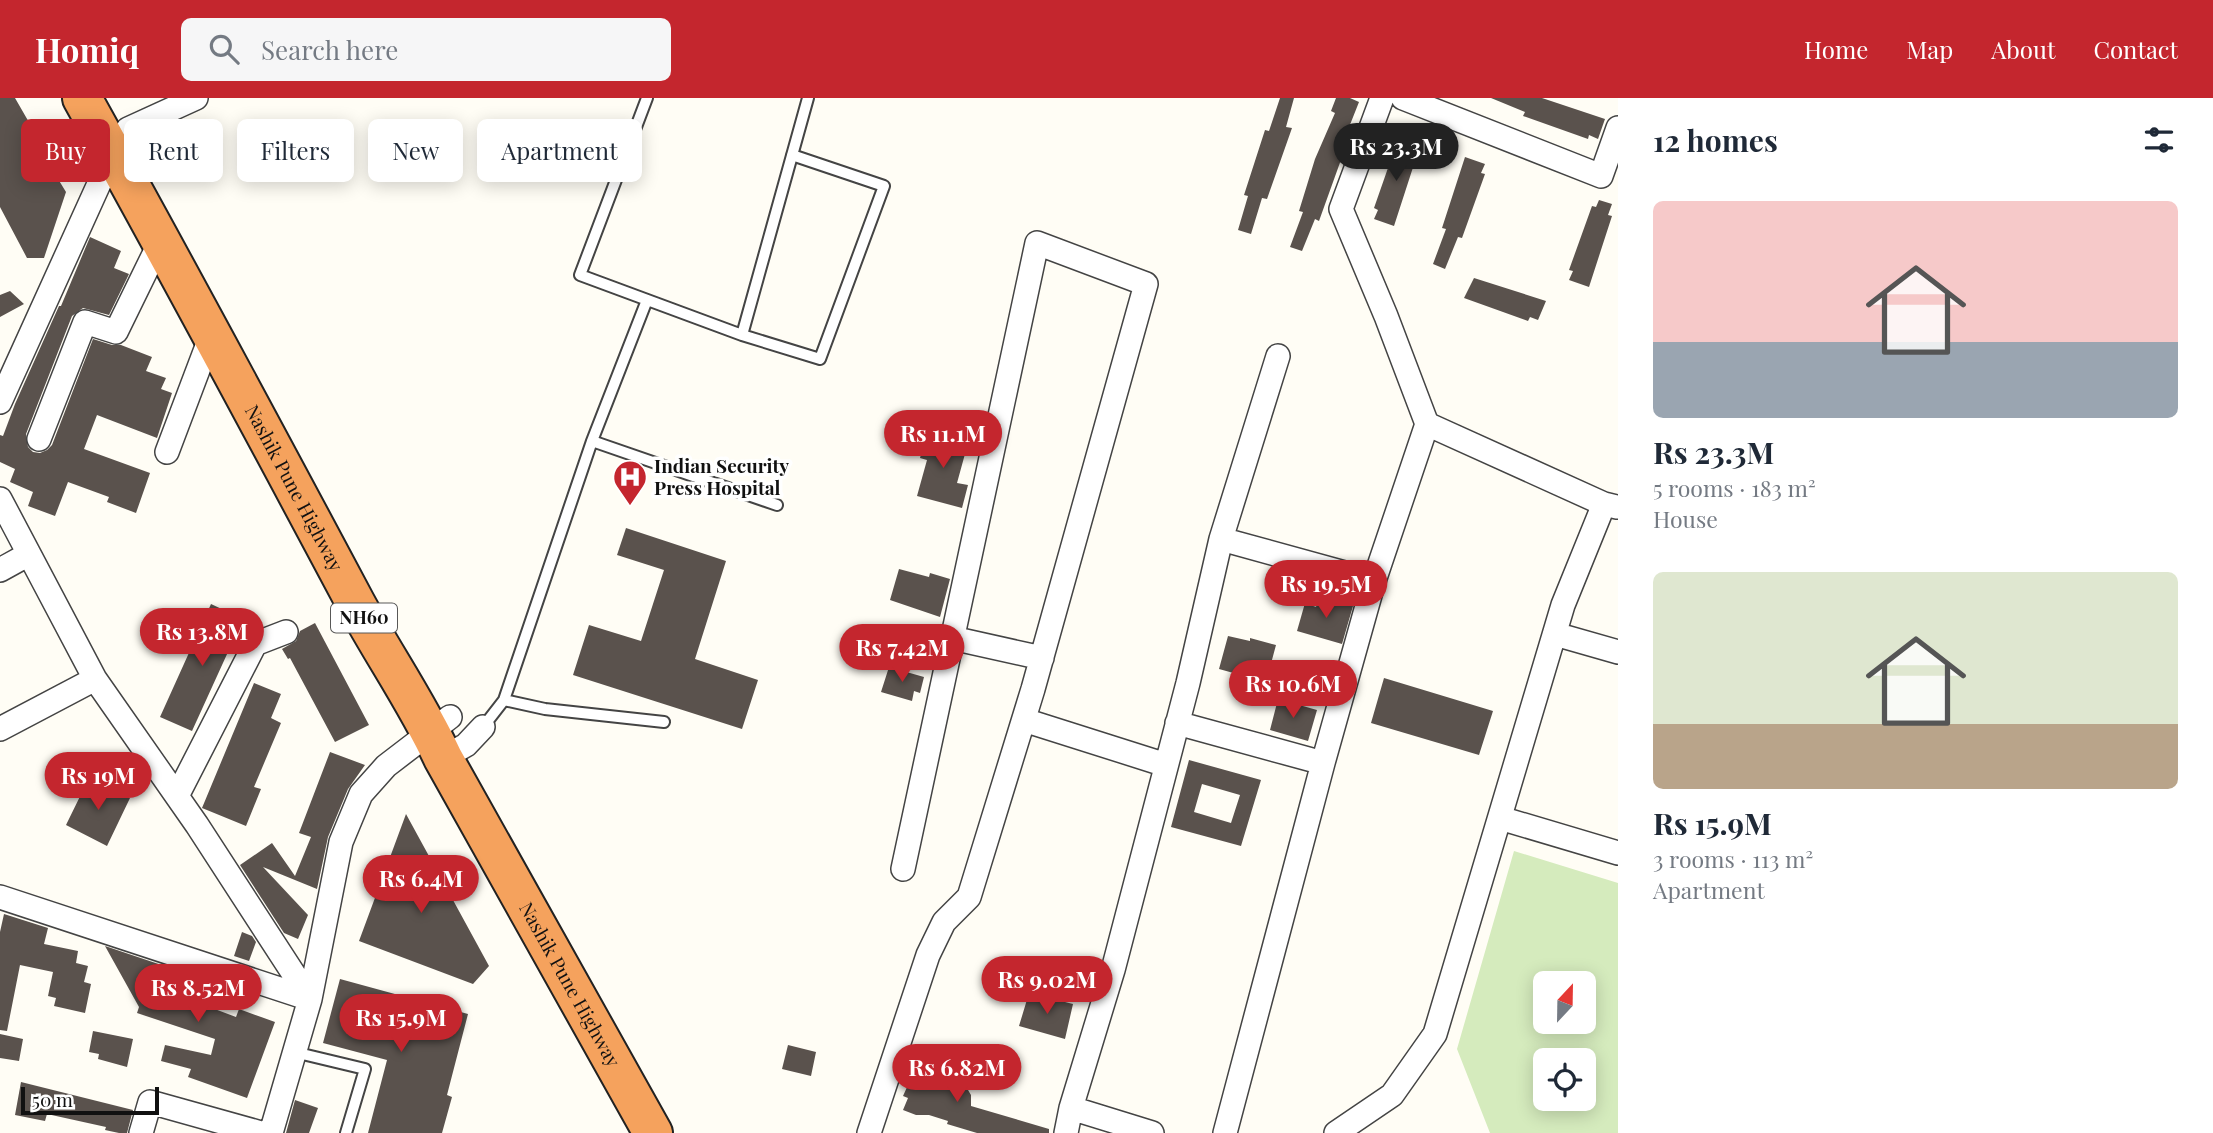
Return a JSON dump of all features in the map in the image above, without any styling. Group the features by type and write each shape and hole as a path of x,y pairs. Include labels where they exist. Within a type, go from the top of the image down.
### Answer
{"highway":[{"name":"Nashik Pune Highway","path":"82,98 117,127 455,736 680,1133"},
{"name":"Nashik Pune Highway","path":"117,127 161,240 357,605 455,736 653,1133"}],"street":[{"path":"0,402 117,127 196,98"},
{"path":"1227,1132 1323,763 1374,581 1427,424 1341,209 1382,98"},
{"path":"1403,98 1601,176 1618,128"},
{"path":"39,439 85,322 116,332 161,240"},
{"path":"869,1133 928,955 944,922 969,897 1042,658 1146,284 1037,243 903,869"},
{"path":"167,452 212,333"},
{"path":"1066,1133 1071,1108 1113,970 1188,683 1221,539 1278,356"},
{"path":"1336,1133 1392,1095 1435,1034 1563,605 1611,506 1427,424"},
{"path":"0,499 94,678 177,796 310,999"},
{"path":"1221,539 1374,581"},
{"path":"0,570 29,554"},
{"path":"177,796 256,644 286,632"},
{"path":"1555,634 1618,652"},
{"path":"953,639 1042,658"},
{"path":"0,729 94,678"},
{"path":"1024,720 1166,765"},
{"path":"1177,723 1323,763"},
{"path":"271,1133 310,999 341,842 361,794 386,766 455,736"},
{"path":"1500,818 1618,853"},
{"path":"0,897 310,999"},
{"path":"141,1133 150,1102 261,1133"},
{"path":"1071,1108 1152,1133"}],"lane":[{"path":"648,98 580,275 742,335 820,359 884,186 792,155"},
{"path":"742,335 808,98"},
{"path":"455,736 504,700 592,441 647,300"},
{"path":"592,441 777,505"},
{"path":"504,700 545,709 664,722"},
{"path":"295,1052 365,1069 346,1133"}],"green space":[{"path":"1514,851 1618,883 1618,1133 1490,1133 1457,1049"}],"building":[{"path":"0,98 15,98 27,119 21,119 21,182 60,182 66,192 44,258 27,258 0,207"},
{"path":"1280,98 1294,98 1286,127 1292,128 1267,199 1262,198 1251,234 1238,230 1248,196 1244,195 1265,130 1269,131"},
{"path":"1336,98 1350,98 1359,102 1338,155 1342,157 1319,221 1315,219 1302,251 1290,247 1303,212 1299,211 1315,159 1335,113 1331,111"},
{"path":"1491,98 1542,98 1605,119 1598,139 1589,135 1588,139 1523,116 1525,112"},
{"path":"1404,139 1417,143 1413,153 1417,155 1394,226 1374,219 1378,210 1374,208 1396,145 1401,146"},
{"path":"1465,157 1485,164 1481,173 1485,174 1462,238 1458,237 1445,269 1433,264 1446,229 1442,228"},
{"path":"1599,200 1612,204 1608,215 1612,216 1589,287 1569,280 1573,271 1569,270 1592,206 1596,207"},
{"path":"90,237 121,251 114,268 129,274 109,315 83,308 72,316 26,434 28,447 33,452 40,453 52,445 93,339 121,345 152,357 146,371 166,378 161,389 172,393 157,438 97,415 84,449 150,473 136,513 107,502 109,497 68,482 55,516 28,506 33,492 10,482 15,469 0,462 0,435 3,436"},
{"path":"1474,278 1546,301 1538,320 1530,317 1528,321 1464,298"},
{"path":"10,291 24,304 0,317 0,295"},
{"path":"927,432 968,443 957,483 968,485 962,508 917,496 927,460 920,458"},
{"path":"626,528 726,561 695,659 758,680 742,729 573,675 589,625 641,641 664,570 617,555"},
{"path":"899,569 950,579 940,617 890,600"},
{"path":"1319,596 1353,606 1342,644 1297,631 1305,603 1316,607"},
{"path":"211,604 243,619 192,731 160,717"},
{"path":"315,623 369,725 335,742 290,658 288,659 282,649 296,641 300,631"},
{"path":"1228,636 1276,645 1266,682 1219,669"},
{"path":"889,667 924,677 920,693 914,691 912,701 881,692"},
{"path":"1384,678 1493,711 1479,755 1371,723"},
{"path":"254,683 281,694 271,718 281,723 254,787 261,789 246,826 202,808"},
{"path":"1278,699 1317,710 1308,741 1270,730"},
{"path":"330,752 365,765 348,789 328,837 317,889 263,867 308,915 298,939 284,933 240,865 272,843 295,876 311,837 299,833"},
{"path":"1189,760 1261,780 1241,846 1171,827","holes":["1202,784 1240,795 1231,823 1194,812"]},
{"path":"89,778 130,798 107,846 66,825"},
{"path":"406,814 489,966 473,984 359,941"},
{"path":"4,914 48,928 44,944 78,951 76,963 88,966 84,982 91,984 85,1013 54,1006 56,998 48,996 53,972 20,965 7,1031 0,1030 0,932"},
{"path":"242,932 252,936 256,942 249,961 234,956"},
{"path":"105,946 203,979 196,1002 236,1017 239,1009 275,1022 247,1098 188,1077 191,1069 161,1061 165,1045 211,1055 215,1039 137,1013 139,1007"},
{"path":"340,979 468,1014 447,1095 452,1097 442,1133 368,1133 387,1060 323,1043"},
{"path":"1029,993 1073,1004 1065,1039 1019,1026"},
{"path":"93,1031 133,1039 127,1067 98,1059 99,1054 89,1052"},
{"path":"0,1034 23,1039 19,1061 0,1058"},
{"path":"788,1045 816,1052 811,1076 782,1069"},
{"path":"918,1063 971,1081 968,1090 971,1106 1049,1129 1049,1133 977,1133 947,1124 948,1121 929,1115 916,1115 903,1110 908,1098 903,1096"},
{"path":"21,1082 133,1110 127,1133 105,1130 106,1127 47,1114 45,1121 15,1115"},
{"path":"295,1100 318,1108 309,1133 286,1133"}],"place":[{"name":"Indian Security Press Hospital","path":"630,507"}]}
